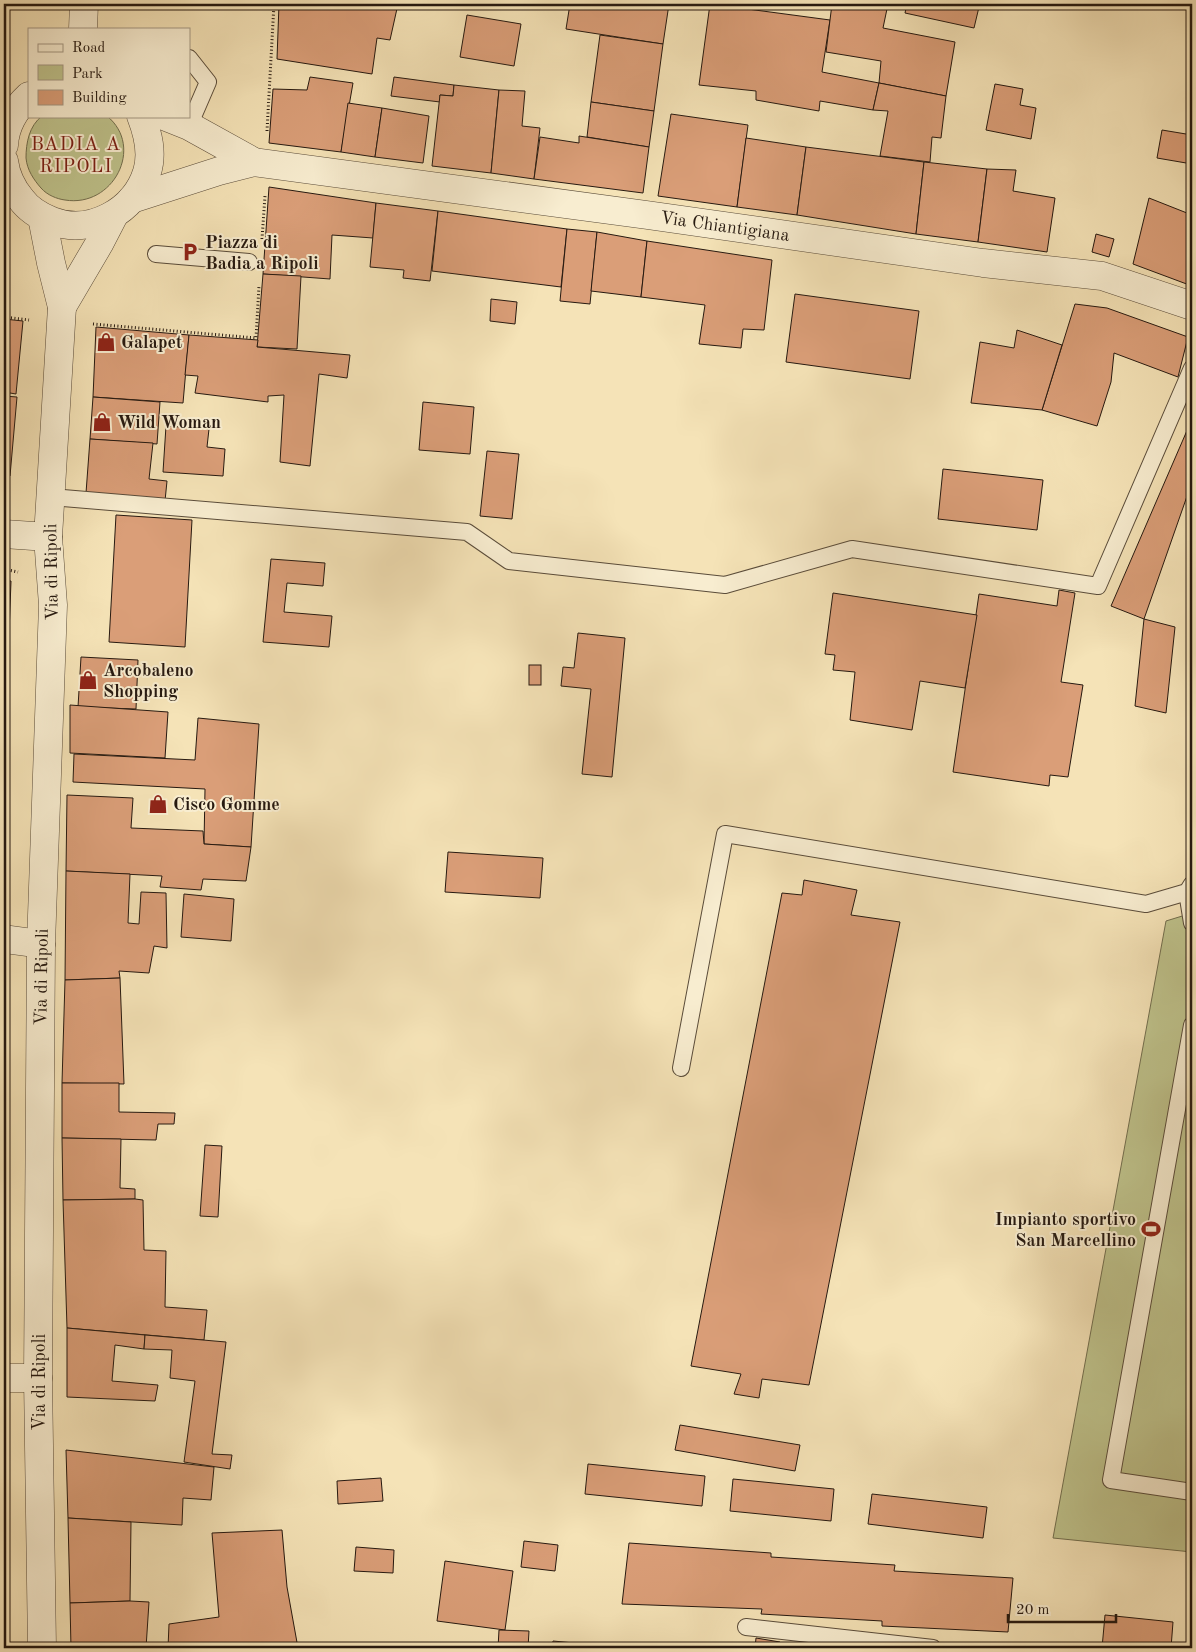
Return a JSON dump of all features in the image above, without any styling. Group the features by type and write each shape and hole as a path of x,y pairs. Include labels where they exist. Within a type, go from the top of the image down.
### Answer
{"street":[{"path":"83,28 84,4"},
{"path":"4,145 9,122 19,100"},
{"path":"6,177 25,204 42,217 69,225 102,221 123,207 147,172 149,142 142,118"},
{"name":"Via Chiantigiana","path":"169,118 189,126 254,162"},
{"name":"Via Chiantigiana","path":"123,207 219,170 254,162 648,215 983,263 1102,276 1192,306"},
{"name":"Via di Ripoli","path":"62,307 123,207"},
{"name":"Via di Ripoli","path":"42,217 62,307 48,537 53,605 41,944 38,1378 42,1648"},
{"path":"4,534 48,537"},
{"path":"4,939 41,944"},
{"path":"4,1378 38,1378"}],"lane":[{"path":"189,126 208,82 190,59"},
{"path":"156,254 249,262"},
{"path":"51,497 467,532 509,561 725,586 852,549 1098,586 1192,368"},
{"path":"681,1068 725,834 1146,904 1189,888 1192,923"},
{"path":"1192,1025 1111,1480 1192,1492"},
{"path":"746,1627 933,1648"}],"path":[{"path":"267,137 274,4"},
{"path":"262,241 265,193"},
{"path":"94,323 256,338 260,280"},
{"path":"4,317 29,320"}],"green space":[{"path":"40,118 109,118 118,129 123,143 123,158 118,173 109,185 97,195 82,200 59,199 43,190 31,174 26,158 29,135"},
{"name":"Impianto sportivo San Marcellino","path":"1192,913 1192,1552 1053,1538 1166,921"}],"building":[{"path":"279,4 398,4 390,40 377,38 372,74 277,59"},
{"path":"570,4 669,4 663,44 566,29"},
{"path":"710,4 830,20 822,72 879,83 873,110 820,101 819,111 756,100 756,91 699,85"},
{"path":"832,4 888,4 883,28 955,42 946,96 879,83 881,61 826,52"},
{"path":"907,4 966,4 979,7 974,28 905,13"},
{"path":"467,15 521,24 514,66 460,57"},
{"path":"600,35 663,44 654,111 591,102"},
{"path":"310,77 353,83 341,152 269,143 273,89 307,90"},
{"path":"394,77 454,85 453,96 440,95 440,102 391,96"},
{"path":"879,83 946,96 941,138 932,137 930,162 880,156 888,111 873,110"},
{"path":"995,84 1023,89 1020,105 1036,108 1031,139 986,130"},
{"path":"454,85 499,90 491,173 432,166 440,95 453,96"},
{"path":"499,90 525,91 522,126 540,128 534,179 491,173"},
{"path":"591,102 654,111 649,147 587,137"},
{"path":"348,103 382,108 375,157 341,152"},
{"path":"382,108 429,116 423,163 375,157"},
{"path":"671,114 748,125 737,207 658,196"},
{"path":"1162,130 1192,135 1192,164 1157,158"},
{"path":"579,136 649,147 643,193 534,179 540,137 579,143"},
{"path":"746,138 806,147 797,215 737,207"},
{"path":"806,147 924,162 916,234 797,215"},
{"path":"924,162 987,169 978,242 916,234"},
{"path":"987,169 1016,170 1013,191 1055,198 1047,252 978,242"},
{"path":"269,187 376,203 373,238 332,235 330,279 263,274"},
{"path":"1149,198 1192,215 1192,286 1133,264"},
{"path":"376,203 438,211 430,281 403,278 404,270 370,267"},
{"path":"438,211 567,229 561,287 432,271"},
{"path":"567,229 597,232 590,304 560,301"},
{"path":"597,232 647,241 641,297 591,291"},
{"path":"1096,234 1114,239 1109,257 1092,252"},
{"path":"647,241 772,260 764,330 743,329 741,348 699,344 705,305 641,297"},
{"path":"263,274 301,276 297,349 257,347"},
{"path":"795,294 919,311 910,379 786,362"},
{"path":"491,299 517,302 515,324 490,321"},
{"path":"1075,304 1107,308 1188,337 1178,377 1114,353 1111,382 1097,426 1042,410"},
{"path":"4,319 23,321 16,394 4,392"},
{"path":"96,327 189,335 183,403 93,397"},
{"path":"1017,330 1062,345 1042,410 971,403 980,342 1014,348"},
{"path":"189,335 258,340 257,347 350,355 347,378 319,374 310,466 280,462 284,395 268,396 268,402 195,393 198,376 185,375"},
{"path":"4,396 17,397 10,476 4,475"},
{"path":"93,397 160,402 157,444 90,439"},
{"path":"423,402 474,407 470,454 419,450"},
{"path":"1192,419 1192,482 1144,619 1111,606"},
{"path":"166,426 209,429 207,447 225,449 223,476 163,472"},
{"path":"90,439 153,443 149,479 167,481 165,501 86,493"},
{"path":"487,451 519,454 512,519 480,516"},
{"path":"943,469 1043,480 1037,530 938,519"},
{"path":"116,515 192,520 185,647 109,642"},
{"path":"271,559 325,563 323,586 287,583 284,612 332,616 329,647 263,642"},
{"path":"4,581 11,581 7,686 4,686"},
{"path":"1059,590 1075,593 1061,682 1083,685 1068,777 1050,775 1049,786 953,772 979,594 1057,606"},
{"path":"833,593 977,615 965,688 920,681 912,730 850,720 855,672 833,670 835,655 825,654"},
{"path":"1144,619 1175,627 1166,713 1135,706"},
{"path":"578,633 625,638 612,777 582,774 591,689 561,686 563,667 574,668"},
{"path":"81,657 138,660 136,709 78,707"},
{"path":"529,665 541,665 541,685 529,685"},
{"path":"4,686 7,686 6,770 4,770"},
{"path":"70,705 168,712 165,758 70,753"},
{"path":"198,718 259,724 251,847 204,844 205,789 73,782 74,754 195,760"},
{"path":"67,795 133,798 131,828 203,831 204,844 251,847 246,881 203,879 201,890 160,887 162,876 66,871"},
{"path":"448,852 543,858 540,898 445,892"},
{"path":"66,871 130,874 128,923 139,924 141,892 166,893 167,948 154,946 149,973 119,971 120,978 65,980"},
{"path":"804,880 857,890 851,915 900,922 809,1385 762,1379 759,1398 734,1394 741,1374 691,1366 782,893 802,895"},
{"path":"184,894 234,899 231,941 181,937"},
{"path":"120,978 124,1084 62,1083 65,980"},
{"path":"62,1083 119,1083 119,1112 175,1113 174,1124 158,1124 156,1140 62,1138"},
{"path":"62,1138 121,1139 120,1188 135,1189 135,1199 63,1200"},
{"path":"205,1145 222,1146 218,1217 200,1216"},
{"path":"63,1200 143,1200 144,1250 166,1251 165,1307 207,1310 204,1340 67,1328"},
{"path":"67,1328 145,1335 144,1349 115,1345 112,1381 158,1385 155,1401 67,1397"},
{"path":"145,1335 226,1342 212,1454 232,1455 230,1469 184,1462 195,1381 170,1378 172,1350 144,1349"},
{"path":"680,1425 800,1445 795,1471 675,1450"},
{"path":"66,1450 214,1467 211,1500 183,1498 182,1525 68,1518"},
{"path":"588,1464 705,1476 702,1506 585,1494"},
{"path":"381,1478 383,1501 338,1504 337,1481"},
{"path":"733,1479 834,1489 831,1521 730,1511"},
{"path":"872,1494 987,1507 983,1538 868,1524"},
{"path":"68,1518 131,1522 130,1601 70,1603"},
{"path":"282,1530 287,1587 298,1648 168,1648 169,1624 219,1617 212,1533"},
{"path":"524,1541 558,1545 555,1571 521,1567"},
{"path":"629,1543 771,1553 771,1557 895,1565 894,1571 1013,1578 1008,1632 882,1626 882,1621 761,1614 762,1609 622,1604"},
{"path":"356,1547 394,1550 393,1573 354,1571"},
{"path":"445,1561 513,1571 505,1630 437,1621"},
{"path":"149,1602 146,1648 71,1648 70,1603"},
{"path":"1105,1615 1173,1622 1171,1648 1102,1648"},
{"path":"499,1630 529,1631 528,1648 498,1648"},
{"path":"756,1638 780,1642 780,1648 755,1648"},
{"path":"553,1641 627,1648 552,1648"},
{"path":"440,1643 489,1648 440,1648"}],"place":[{"name":"Piazza di Badia a Ripoli","path":"190,252"},
{"name":"Galapet","path":"106,342"},
{"name":"Wild Woman","path":"102,422"},
{"name":"Arcobaleno Shopping","path":"88,680"},
{"name":"Cisco Gomme","path":"158,804"},
{"name":"Impianto sportivo San Marcellino","path":"1151,1229"}],"district":[{"name":"BADIA A RIPOLI","path":"76,154"}]}
